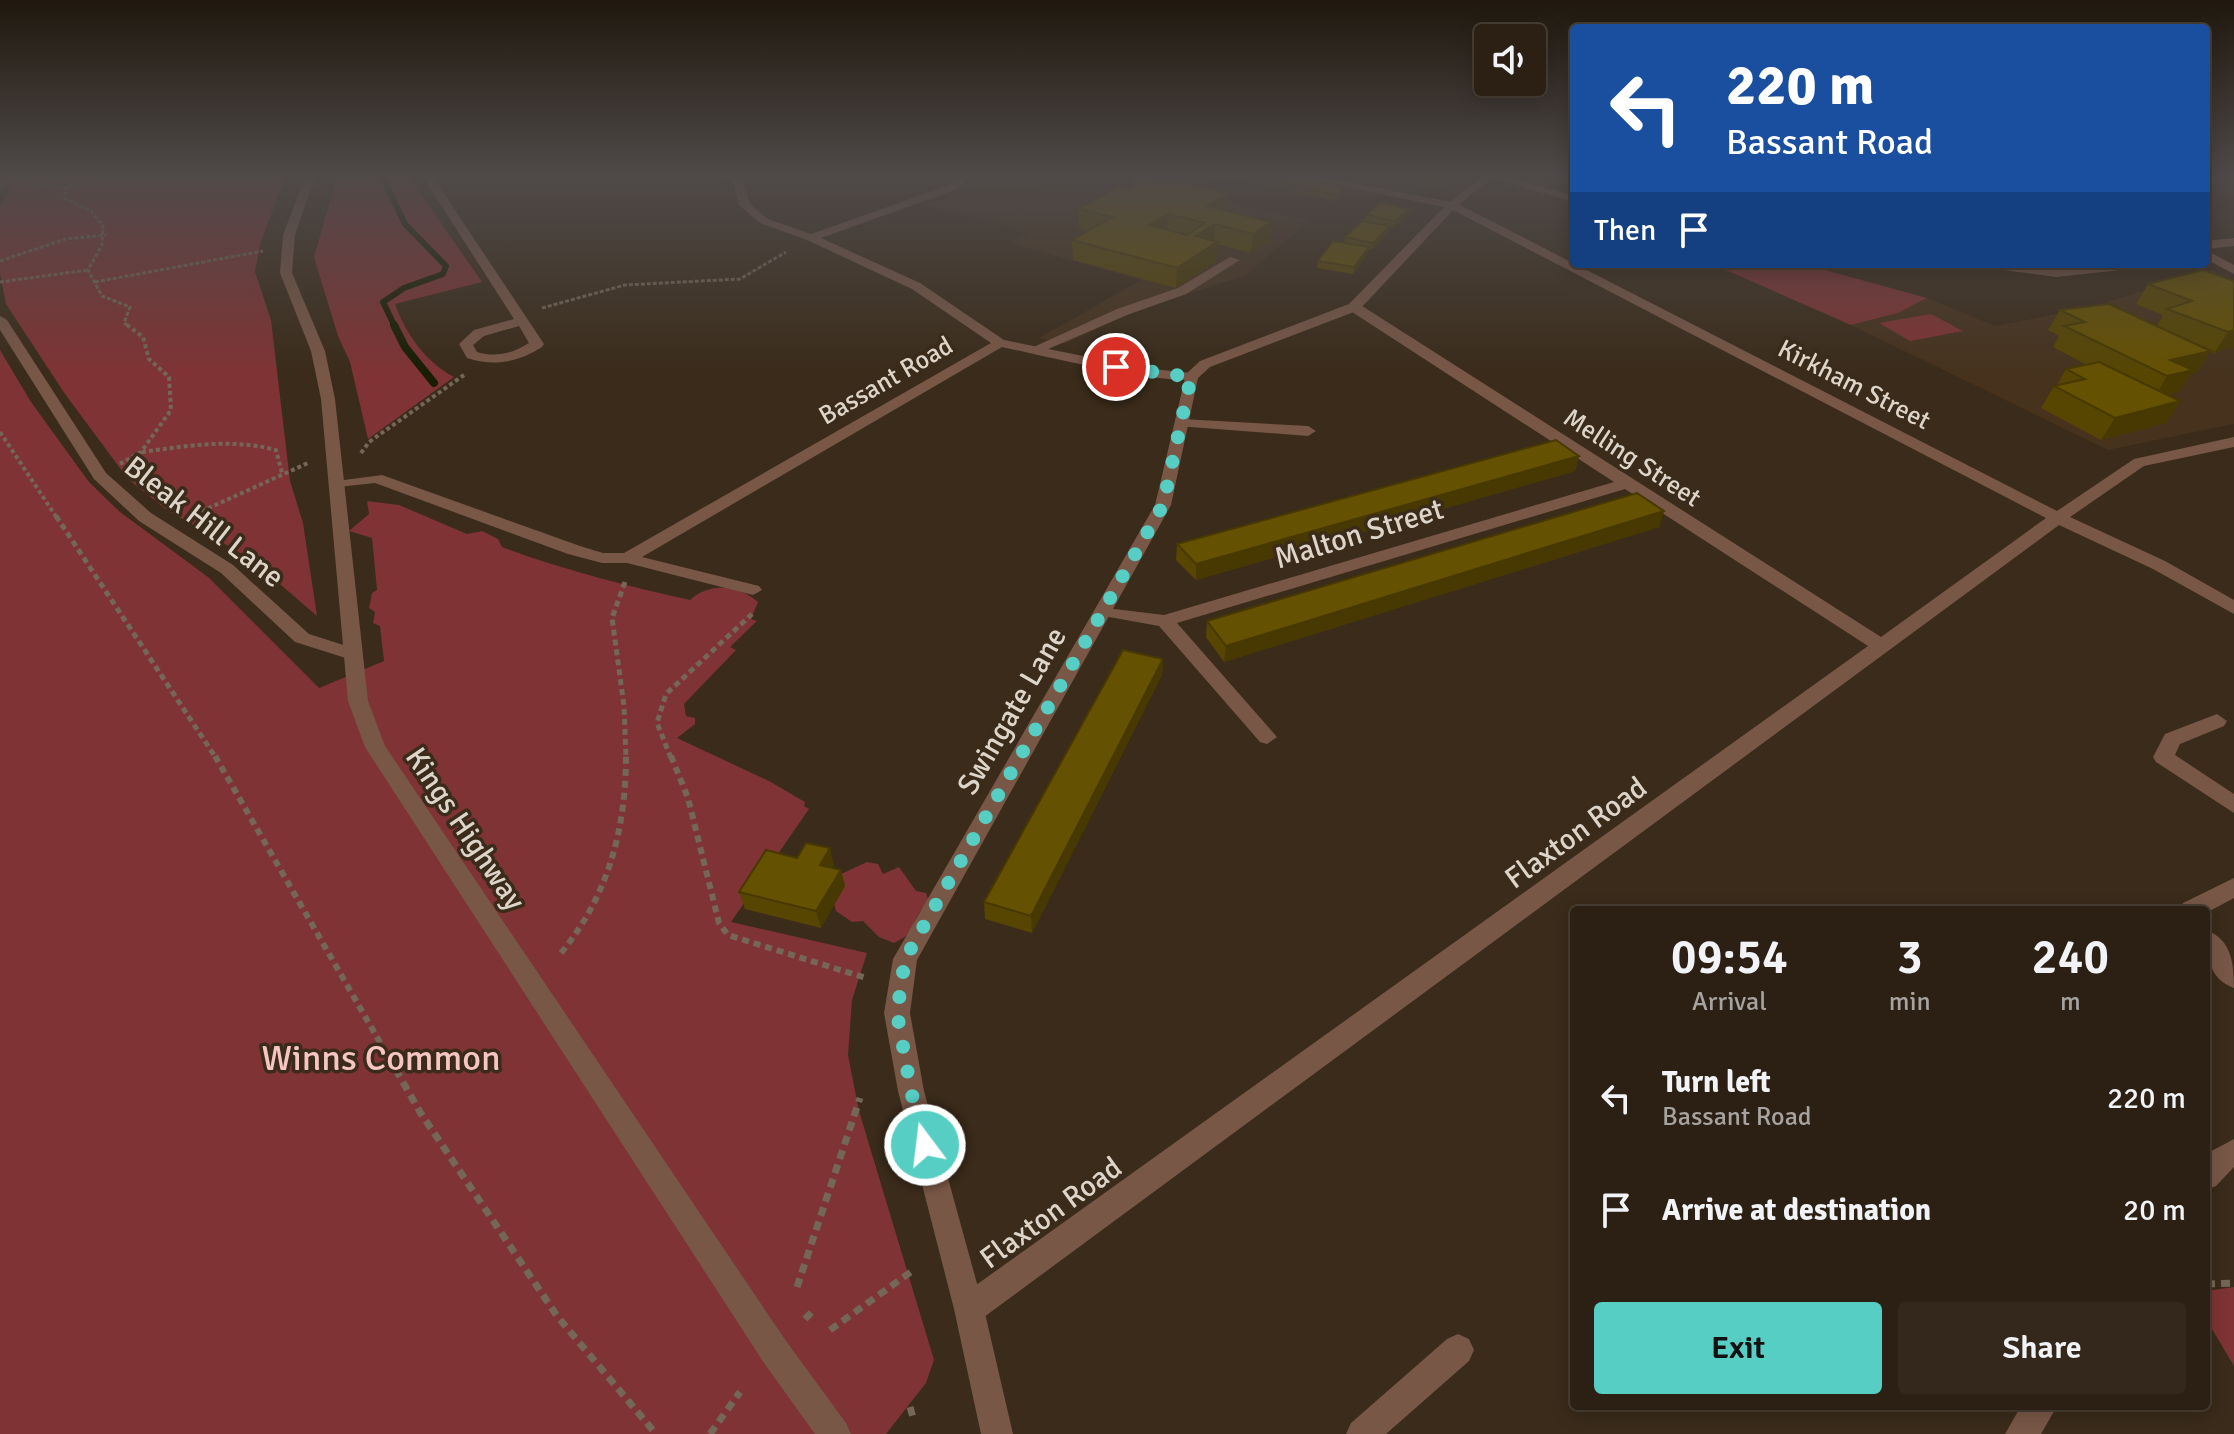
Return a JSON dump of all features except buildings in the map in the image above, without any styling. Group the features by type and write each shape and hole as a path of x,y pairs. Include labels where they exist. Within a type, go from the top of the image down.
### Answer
{"street":[{"name":"Kings Highway","path":"288,241 286,273 318,351 328,399 358,701 375,747 401,791 536,986 775,1352 835,1434"},
{"path":"470,241 537,344 523,353 485,361 472,355 466,344 479,333 520,318"},
{"path":"817,241 916,286 1000,343"},
{"path":"1191,377 1205,364 1354,307 1417,241"},
{"name":"Kirkham Street","path":"1522,241 1570,266"},
{"path":"2210,245 2234,242"},
{"path":"2210,256 2234,270"},
{"path":"1034,350 1122,312 1182,291 1234,260"},
{"name":"Kirkham Street","path":"1574,268 2058,517 2159,565 2234,608"},
{"path":"2018,268 2056,273 2102,268"},
{"name":"Melling Street","path":"1354,307 1884,648"},
{"name":"Bleak Hill Lane","path":"0,320 100,476 163,529 227,569 302,638 352,654"},
{"name":"Bassant Road","path":"627,558 1000,343 1143,372 1191,377"},
{"name":"Swingate Lane","path":"997,1434 969,1309 911,1091 897,1013 905,959 1163,505 1191,377"},
{"path":"1182,423 1308,429"},
{"name":"Flaxton Road","path":"969,1309 1884,648 2058,517 2139,462 2234,442"},
{"path":"335,485 376,478 574,550 602,558 627,558 753,590"},
{"name":"Malton Street","path":"1104,611 1165,621 1627,483"},
{"path":"1165,621 1267,737"},
{"path":"2217,721 2172,739 2163,757 2234,805"},
{"path":"2198,906 2234,887"},
{"path":"2210,945 2234,978"},
{"path":"2210,1171 2216,1163 2234,1152"},
{"path":"1362,1434 1458,1350"},
{"path":"2021,1434 2038,1410"}],"path":[{"path":"0,261 60,241"},
{"path":"0,282 88,270 99,255 104,241"},
{"path":"520,318 625,285 740,279 806,241"},
{"path":"95,282 286,248"},
{"path":"88,270 99,296 112,304 130,307 124,323 143,337 149,359 169,377 171,410 141,452"},
{"path":"335,485 369,442 485,361"},
{"path":"0,432 207,743 420,1112 557,1316 656,1434"},
{"path":"100,476 141,452 230,442 260,444 276,450 282,473"},
{"path":"163,529 282,473 333,454"},
{"path":"561,953 577,934 603,888 618,838 625,779 625,718 612,610 625,582"},
{"path":"752,614 666,694 657,723 688,798 719,923 728,935 866,978"},
{"path":"797,1287 860,1098"},
{"path":"830,1330 915,1269"},
{"path":"2210,1284 2234,1283"},
{"path":"805,1319 814,1310"},
{"path":"710,1434 740,1392"},
{"path":"910,1407 914,1421"}],"shaded area":[{"path":"1286,241 1246,275 1125,315 1065,344 1039,338 1141,280 1010,243"},
{"path":"2212,270 2234,283 2234,424 2108,450 1851,325 1898,313 1927,298 1995,326 2083,309"}],"green space":[{"path":"0,241 261,241 255,272 271,320 290,481 303,523 317,616 252,560 164,508 128,479 65,394 6,304 0,273"},
{"path":"319,241 453,241 482,282 395,304 418,347 454,377 368,439 350,362 338,336 314,257"},
{"path":"1721,268 1818,268 1927,298 1898,313 1851,325"},
{"path":"1931,314 1963,331 1910,341 1879,323"},
{"name":"Winns Common","path":"0,350 31,402 89,482 120,512 208,577 319,688 384,661 380,626 373,623 375,612 369,608 372,593 377,590 372,538 349,531 369,514 367,501 399,505 467,534 482,531 498,539 502,547 619,583 690,600 706,590 733,589 758,602 751,619 757,621 730,647 736,650 684,704 686,716 695,718 695,724 677,738 769,781 805,802 804,806 809,809 731,922 867,953 852,1000 848,1055 859,1111 934,1360 926,1383 886,1434 0,1434"},
{"path":"867,862 878,864 883,874 899,867 916,891 926,893 928,899 910,932 894,943 879,937 863,921 852,922 836,911 831,893 841,874"},
{"path":"2234,1287 2234,1366 2210,1326 2210,1290"}],"waterway":[{"path":"395,327 383,302 404,288 443,274 446,266 422,241"},
{"path":"395,327 405,347 434,383"}],"route":[{"path":"925,1145 911,1091 897,1013 905,959 1163,505 1191,377 1116,367"}]}
